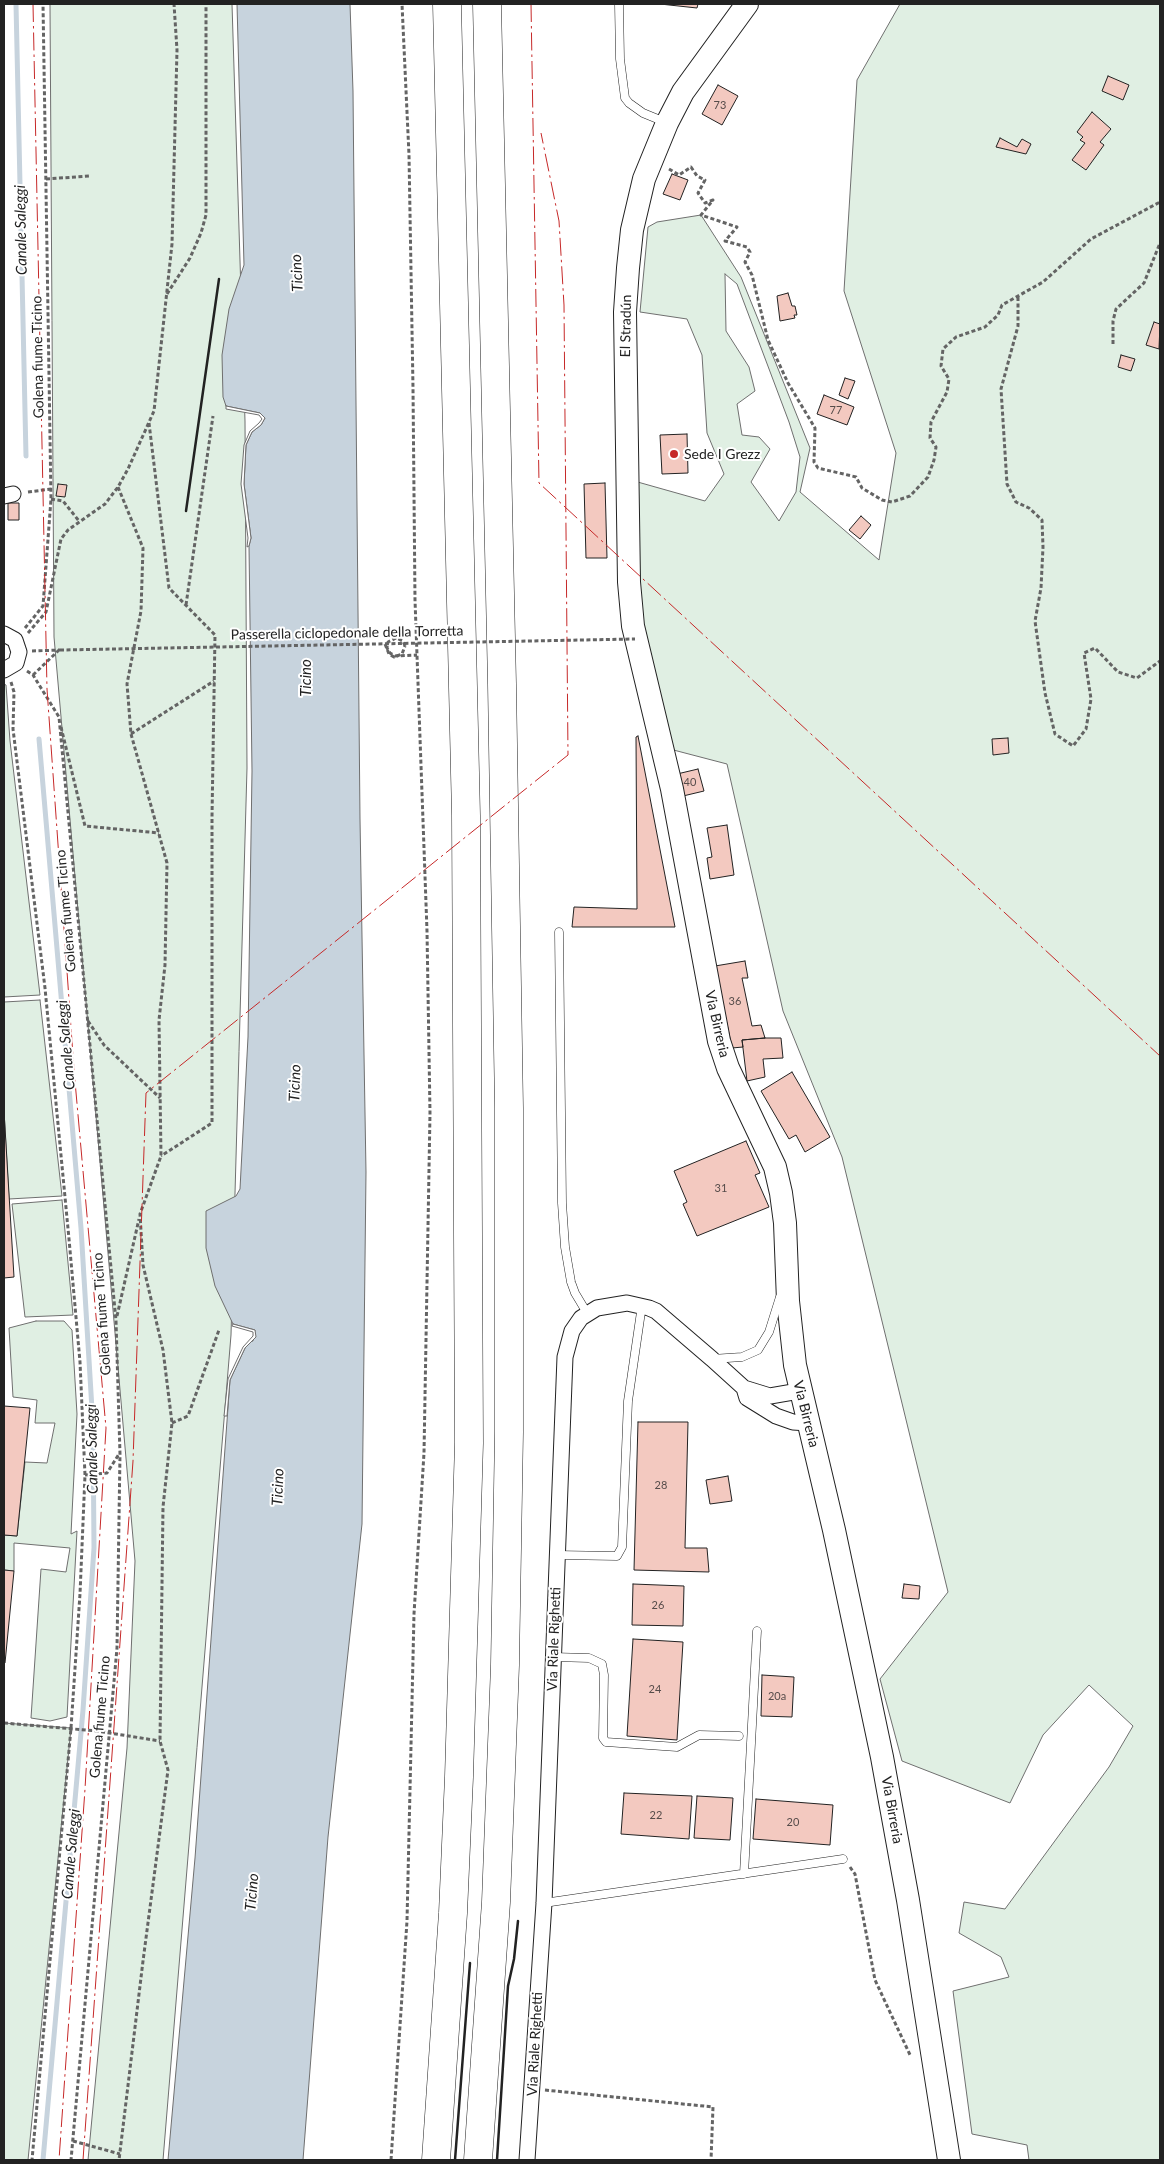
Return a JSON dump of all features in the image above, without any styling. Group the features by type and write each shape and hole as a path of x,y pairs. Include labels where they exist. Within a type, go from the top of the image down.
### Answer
{"highway":[{"path":"436,2160 459,1777 469,1443 466,815 447,4"},
{"path":"478,2160 496,1902 501,1786 508,1572 509,1422 509,1108 488,4"}],"street":[{"name":"El Stradún","path":"644,677 627,639 629,582 625,312 632,230 644,179 667,122 683,92 747,4"},
{"name":"Via Birreria","path":"644,677 672,789 720,1041 728,1068 775,1167 782,1193 791,1338 800,1391 834,1530 882,1757 908,1900 949,2160"},
{"path":"587,1313 597,1308 617,1303 642,1305 656,1311 744,1388 770,1396 800,1391"},
{"name":"Via Riale Righetti","path":"527,2160 544,1903 565,1357 572,1331 587,1313"},
{"path":"744,1388 747,1398 776,1416 793,1422 808,1423"}],"lane":[{"path":"619,4 620,59 625,98 643,113 667,122"},
{"path":"559,932 562,1203 565,1247 571,1282 587,1313"},
{"path":"712,1359 746,1356 754,1353 761,1347 769,1332 787,1276"},
{"path":"557,1555 611,1557 617,1556 620,1553 628,1401 642,1305"},
{"path":"744,1874 757,1632"},
{"path":"553,1657 589,1658 602,1664 604,1675 603,1738 606,1742 677,1747 703,1734 739,1736"},
{"path":"544,1903 843,1859"}],"path":[{"name":"Golena fiume Ticino","path":"43,4 51,500 43,606 10,655 33,675 59,717 116,1320 120,1454 117,1648 71,2160"},
{"path":"32,2160 71,1728 87,1475 79,1353 46,997 13,729 14,692 10,655 46,612 61,539 79,521 105,504 118,487 154,411 172,244 176,70 174,4"},
{"path":"166,294 190,258 202,233 206,215 206,4"},
{"path":"391,2160 407,1921 414,1614 424,1453 430,1113 427,931 415,600 409,155 402,4"},
{"path":"651,158 679,175 691,167 697,176 705,180 698,193 705,202 713,200 701,215 737,227 725,241 747,248 750,252 745,262 752,275 768,340 788,383 815,428 814,462 818,468 856,477 862,488 882,500 892,502 910,496 928,477 934,460 936,447 930,438 931,422 947,392 949,379 941,366 942,349 956,337 985,328 998,315 1002,305 1043,282 1090,239 1160,202"},
{"path":"46,179 90,176"},
{"path":"1113,344 1113,321 1116,309 1144,283 1160,243"},
{"path":"1018,296 1018,326 1001,389 1007,484 1016,502 1029,508 1042,520 1041,588 1035,621 1045,693 1055,734 1074,746 1086,729 1091,700 1084,653 1095,648 1118,672 1137,678 1160,661"},
{"path":"186,606 213,416"},
{"path":"149,423 169,588 215,635 212,1123 161,1156"},
{"path":"116,1320 140,1214 161,1156 159,1020 165,964 167,888 167,863 131,734 127,684 141,611 143,548 118,487"},
{"path":"8,495 51,489"},
{"path":"51,500 63,501 79,521"},
{"path":"385,644 388,654 394,657 402,654 405,646 401,639 396,638 388,642 390,653 395,656 417,655"},
{"name":"Passerella ciclopedonale della Torretta","path":"10,655 60,650 627,639"},
{"path":"33,675 60,650"},
{"path":"131,734 214,681"},
{"path":"59,717 86,826 159,833"},
{"path":"88,1021 104,1046 160,1098"},
{"path":"119,2160 142,1961 168,1770 160,1741 162,1507 172,1423 163,1350 143,1265 140,1214"},
{"path":"172,1423 188,1416 219,1330"},
{"path":"87,1475 107,1473 120,1454"},
{"path":"4,1723 71,1728 160,1741"},
{"path":"843,1859 855,1874 875,1980 912,2059"},
{"path":"532,2089 713,2106 711,2160"},
{"path":"73,2141 120,2154"}],"green space":[{"path":"50,4 232,4 245,421 247,768 231,1335 163,2160 88,2160 127,1748 135,1561 54,637"},
{"path":"900,4 1160,4 1160,2160 1029,2160 1027,2145 972,2134 953,1991 1009,1977 1001,1957 959,1933 964,1902 1005,1909 1109,1767 1133,1726 1089,1685 1043,1735 1010,1803 902,1761 880,1679 948,1592 842,1157 783,1011 727,764 662,747 644,677 627,479 705,501 724,474 707,433 702,355 687,319 640,312 648,227 657,222 701,215 741,277 810,448 800,492 879,560 896,453 844,291 857,80","holes":["725,274 737,284 789,422 800,457 796,492 779,521 751,482 770,449 759,437 742,435 737,404 755,391 749,367 726,331"]},
{"path":"4,684 6,685 10,741 40,995 4,997"},
{"path":"40,1000 62,1196 9,1199 4,1111 4,1002"},
{"path":"62,1200 73,1315 25,1317 12,1204"},
{"path":"36,1321 64,1321 72,1330 77,1414 71,1534 77,1531 67,1717 50,1721 31,1718 41,1569 66,1572 70,1548 14,1543 14,1571 4,1570 4,1535 17,1536 25,1462 47,1463 55,1423 35,1423 37,1400 13,1397 9,1328"},
{"path":"4,1723 71,1728 28,2160 4,2160"}],"water":[{"name":"Ticino","path":"237,4 350,4 353,91 360,819 366,1172 362,1524 328,1837 303,2160 168,2160 195,1858 230,1380 245,1348 249,1342 253,1341 255,1330 233,1324 215,1286 206,1248 206,1211 236,1196 240,1189 248,1037 252,771 249,546 251,538 244,484 246,445 252,432 261,425 265,418 260,413 226,406 223,397 222,355 229,309 244,265"}],"pier":[{"path":"226,406 260,413 265,418 261,425 252,432 246,445 244,484 251,538 247,547 248,538 241,484 244,445 250,431 262,419 259,415 226,409"},
{"path":"233,1324 255,1330 256,1337 245,1348 230,1380 227,1416 224,1416 228,1379 243,1347 253,1336 253,1332 232,1326"}],"building":[{"path":"660,4 698,4 697,8"},
{"path":"1108,76 1129,85 1123,100 1102,91"},
{"path":"718,85 738,96 722,125 702,114"},
{"path":"1092,112 1111,129 1100,142 1104,145 1086,170 1072,160 1085,143 1080,140 1083,137 1077,132"},
{"path":"1000,138 1017,147 1022,139 1031,144 1026,154 996,147"},
{"path":"672,174 688,180 680,200 663,194"},
{"path":"788,293 792,306 795,306 797,315 794,315 795,318 780,321 777,296"},
{"path":"1154,322 1160,324 1159,349 1146,345"},
{"path":"1121,355 1135,359 1131,371 1118,367"},
{"path":"845,378 855,381 848,399 839,395"},
{"path":"824,395 854,407 847,425 817,414"},
{"name":"Sede I Grezz","path":"687,434 688,473 662,474 660,435"},
{"path":"605,483 607,558 586,558 584,484"},
{"path":"58,484 67,485 65,497 56,496"},
{"path":"8,503 19,503 19,520 8,520"},
{"path":"861,516 871,525 860,539 849,530"},
{"path":"638,736 675,927 572,927 574,907 637,909 636,737"},
{"path":"1008,738 1009,753 993,755 992,739"},
{"path":"698,769 704,791 683,796 677,774"},
{"path":"727,825 734,875 710,879 707,858 712,857 707,828"},
{"path":"745,961 748,978 742,978 752,1026 761,1025 765,1038 742,1040 743,1047 732,1048 715,966"},
{"path":"781,1038 783,1058 763,1059 765,1077 747,1081 742,1040"},
{"path":"792,1072 830,1137 805,1152 796,1135 789,1139 761,1091"},
{"path":"4,1111 14,1277 4,1278"},
{"path":"746,1141 760,1173 755,1175 769,1207 697,1236 683,1204 687,1202 674,1171"},
{"path":"4,1406 30,1408 17,1536 4,1535"},
{"path":"638,1422 688,1422 685,1548 707,1548 709,1572 634,1570"},
{"path":"728,1476 732,1501 710,1504 706,1480"},
{"path":"4,1570 14,1571 5,1663 4,1662"},
{"path":"633,1584 684,1586 683,1626 632,1625"},
{"path":"904,1584 920,1586 919,1599 902,1598"},
{"path":"633,1639 683,1642 677,1740 627,1736"},
{"path":"762,1675 794,1677 792,1717 761,1716"},
{"path":"624,1793 692,1796 689,1839 621,1834"},
{"path":"697,1796 733,1798 730,1840 694,1838"},
{"path":"756,1799 833,1805 830,1845 753,1839"}],"waterway":[{"name":"Canale Saleggi","path":"16,4 26,456"},
{"name":"Canale Saleggi","path":"39,739 81,1228 93,1426 94,1548 83,1710 43,2160"}],"wall":[{"path":"186,511 219,279"},
{"path":"497,2160 508,1986 514,1959 518,1921"},
{"path":"455,2160 470,1963"}],"power":[{"path":"33,4 47,689 74,1070 106,1428 85,1789 59,2160"},
{"path":"531,4 539,483 1160,1056"},
{"path":"83,2160 133,1461 146,1093 568,755 564,305 559,221 541,133"}],"place":[{"name":"Sede I Grezz","path":"674,454"}]}
